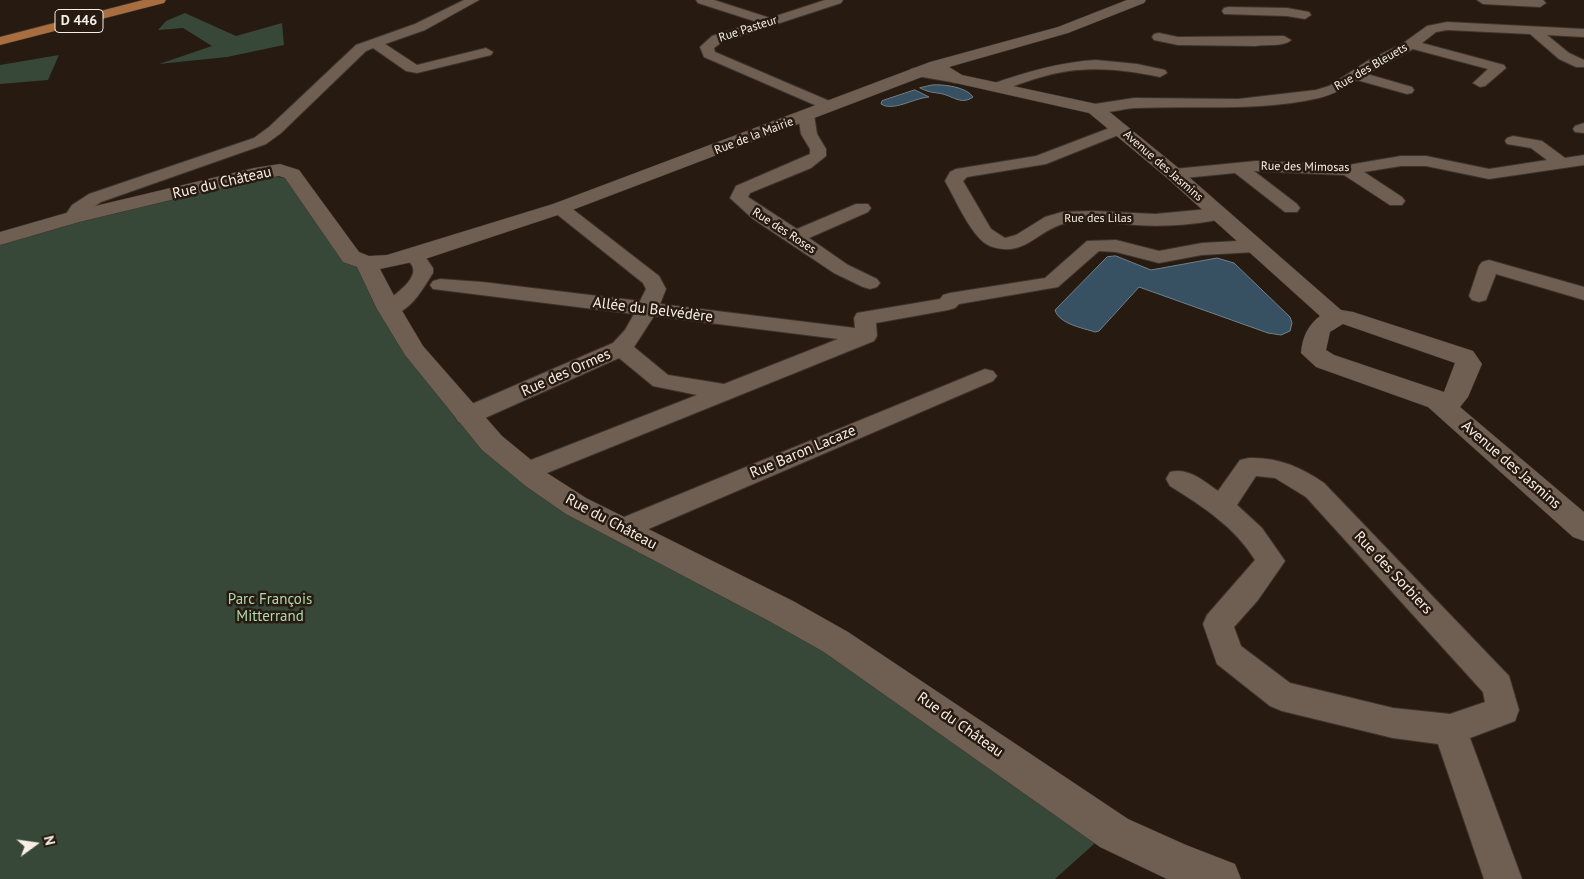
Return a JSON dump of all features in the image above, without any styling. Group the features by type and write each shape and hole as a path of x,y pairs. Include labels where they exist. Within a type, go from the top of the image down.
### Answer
{"main road":[{"name":"D 446","path":"0,41 159,0"}],"street":[{"path":"96,206 260,141 361,48 373,42 420,28 473,0"},
{"path":"702,0 770,22"},
{"name":"Rue Pasteur","path":"829,106 709,54 707,47 717,39 836,0"},
{"name":"Rue de la Mairie","path":"366,263 388,262 414,256 560,208 806,116 935,65 1063,30 1139,0"},
{"path":"1219,0 1249,35"},
{"path":"1468,0 1484,9 1501,28"},
{"path":"1484,9 1540,3"},
{"path":"1228,11 1287,12 1305,16"},
{"name":"Rue des Bleuets","path":"1095,110 1134,104 1238,104 1317,94 1334,89 1374,63 1411,44 1432,29 1447,26 1584,33"},
{"path":"1533,30 1558,50 1581,64"},
{"path":"1159,37 1178,41 1249,35 1284,40"},
{"path":"373,42 411,68 417,69 486,52"},
{"path":"1411,44 1499,68 1480,83"},
{"path":"1541,57 1558,50"},
{"path":"997,87 1031,75 1093,62 1115,63 1160,72"},
{"name":"Avenue des Jasmins","path":"935,65 957,79"},
{"name":"Avenue des Jasmins","path":"916,72 997,87 1095,110 1174,174 1335,316"},
{"path":"1356,75 1407,90"},
{"name":"Rue des Roses","path":"806,116 809,134 818,149 818,156 806,164 742,190 739,198 752,211 795,237 854,278 870,283"},
{"name":"Rue des Lilas","path":"1120,129 1070,150 1040,160 962,173 956,176 954,181 984,232 990,239 998,243 1010,244 1025,239 1040,227 1062,218 1149,220 1219,214"},
{"path":"1513,141 1536,144 1561,163"},
{"name":"Rue des Mimosas","path":"1174,174 1238,167 1348,170 1401,161 1426,161 1480,179 1488,174 1584,160"},
{"path":"1238,167 1291,208"},
{"name":"Rue du Château","path":"0,239 96,206 254,174 280,170 292,174 299,180 351,258 366,263 389,309 414,350 467,416 492,443 527,472 576,506 781,611 836,642 900,684 1114,833 1178,863 1220,879"},
{"path":"1348,170 1396,201"},
{"name":"Rue des Ormes","path":"467,416 621,348 630,340 648,310 656,289 652,280 560,208"},
{"path":"795,237 862,208"},
{"path":"527,472 866,336 865,318 948,304 950,299 1051,284 1094,246 1116,246 1159,257 1202,250 1255,246"},
{"path":"389,309 406,299 423,273 423,268 414,256"},
{"path":"1479,296 1489,266 1584,294"},
{"name":"Allée du Belvédère","path":"440,285 482,288 866,336"},
{"path":"1335,316 1345,317 1464,357 1469,364 1455,397 1450,401 1437,401 1325,361 1312,354 1312,343 1326,320 1335,316"},
{"path":"621,348 661,381 726,392"},
{"name":"Rue Baron Lacaze","path":"622,529 985,376"},
{"name":"Avenue des Jasmins","path":"1437,401 1584,528"},
{"name":"Rue des Sorbiers","path":"1178,480 1222,506 1260,541 1271,561 1248,591 1218,624 1228,654 1282,696 1393,723 1450,730 1503,710 1498,686 1315,490 1291,473 1266,465 1249,467 1222,506"},
{"path":"1450,730 1503,879"}],"green space":[{"path":"185,13 236,36 282,23 284,45 227,57 159,64 212,46 183,28 158,30 166,21"},
{"path":"59,55 48,80 0,84 0,65"},
{"name":"Parc François Mitterrand","path":"266,176 287,178 360,265 486,446 774,614 1104,835 1055,879 0,879 0,244 36,232"}],"water":[{"path":"932,85 960,89 973,97 958,100 920,88"},
{"path":"915,90 929,97 898,106 881,104 882,101"},
{"path":"1116,256 1151,270 1217,258 1234,263 1290,317 1292,323 1290,331 1281,335 1268,333 1139,287 1099,331 1095,332 1078,327 1061,319 1055,310 1107,257"}]}
